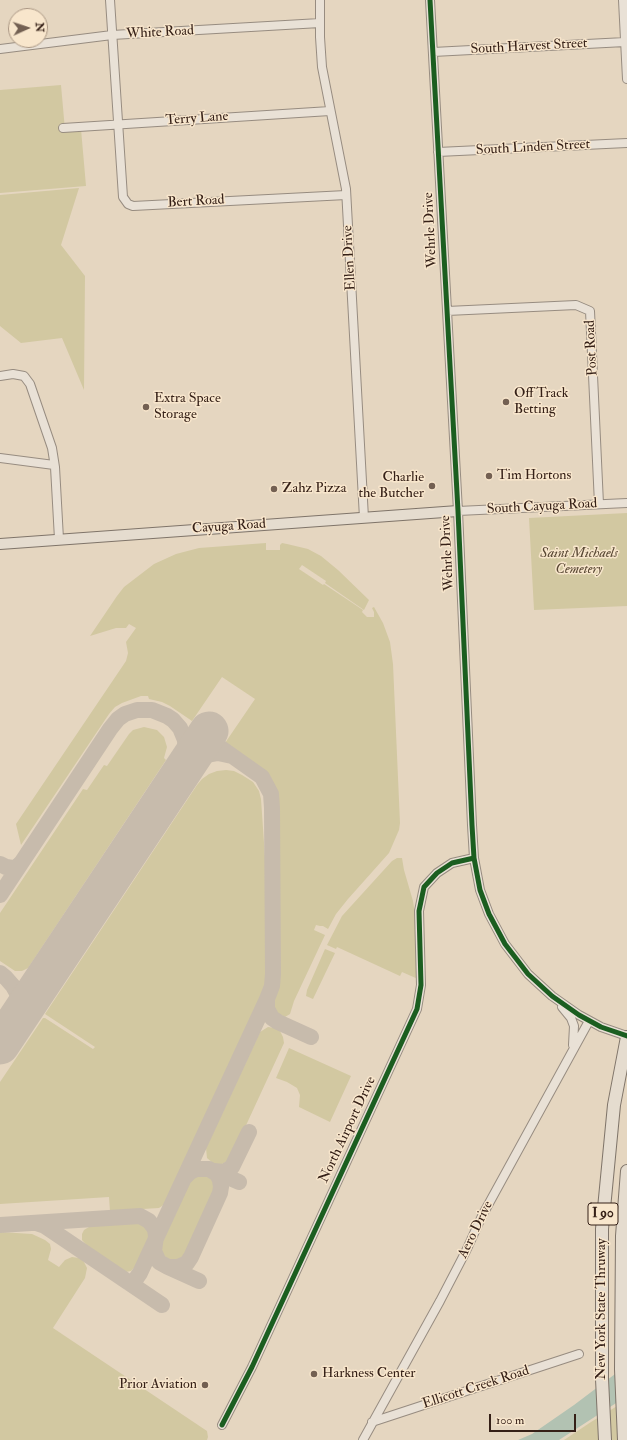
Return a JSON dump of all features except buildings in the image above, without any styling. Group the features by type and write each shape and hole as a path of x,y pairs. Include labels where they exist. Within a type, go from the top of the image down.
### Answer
{"highway":[{"name":"New York State Thruway","path":"605,1440 602,1378 602,1229 614,1105 627,1036"},
{"name":"New York State Thruway","path":"624,1440 621,1369 622,1236 627,1171"}],"main road":[{"name":"Cayuga Road","path":"0,544 458,511"}],"street":[{"name":"Bert Road","path":"110,0 123,197 125,201 133,206 346,195"},
{"name":"Ellen Drive","path":"320,0 322,67 346,195 364,518"},
{"name":"Wehrle Drive","path":"430,0 458,511 474,858 482,896 489,914 505,944 528,974 552,996 589,1021 627,1036"},
{"path":"623,0 627,79"},
{"name":"White Road","path":"0,49 112,35 320,23"},
{"name":"South Harvest Street","path":"433,52 625,42"},
{"name":"Terry Lane","path":"63,128 330,112"},
{"name":"South Linden Street","path":"438,152 627,143"},
{"name":"Post Road","path":"447,311 576,305 590,312 599,504"},
{"path":"0,376 14,374 24,376 30,384 52,448 59,539"},
{"path":"0,458 54,464"},
{"name":"South Cayuga Road","path":"458,511 627,503"},
{"name":"North Airport Drive","path":"222,1425 252,1367 417,1009 422,985 419,911 424,887 437,872 452,863 474,858"},
{"path":"552,996 571,1018 575,1033 573,1049"},
{"name":"Aero Drive","path":"363,1440 466,1252 482,1216 589,1021"},
{"name":"Ellicott Creek Road","path":"372,1422 579,1354"}],"green space":[{"path":"61,85 65,130 81,129 86,186 0,193 0,90"},
{"path":"79,188 61,245 85,276 84,390 62,338 21,343 0,326 0,195"},
{"name":"Saint Michaels Cemetery","path":"627,513 627,606 534,610 529,518"},
{"path":"266,543 266,550 280,550 280,545 282,543 308,549 321,556 369,600 364,610 302,565 299,569 363,610 362,612 367,617 374,617 372,608 374,607 383,623 390,642 393,664 400,823 399,830 389,853 348,899 336,914 328,929 323,926 316,925 314,930 325,935 294,1001 290,1014 285,1017 276,1013 273,1005 280,973 277,791 270,776 262,768 225,743 255,699 222,677 192,721 170,706 162,702 149,699 148,696 141,696 122,703 115,707 109,714 21,845 16,824 126,661 128,653 126,642 136,628 129,624 126,628 116,628 90,636 124,587 154,564 176,554 199,548"},
{"path":"144,727 157,730 164,737 167,747 164,758 166,760 28,968 22,971 15,971 0,961 0,913 83,789 87,790 104,765 107,766 129,734 133,730"},
{"path":"226,770 234,771 253,782 259,791 261,799 266,872 266,983 264,991 165,1204 159,1208 110,1211 109,1197 0,1204 0,1082 43,1018 93,1049 95,1047 45,1014 197,785 209,774"},
{"path":"397,858 402,858 413,901 418,979 402,972 400,976 337,947 336,949 327,945 342,916 392,861"},
{"path":"325,949 335,953 313,999 306,996 307,990"},
{"path":"268,1027 275,1028 280,1031 284,1043 230,1160 220,1165 214,1164 207,1158 206,1148 260,1032"},
{"path":"289,1048 351,1076 330,1122 299,1107 300,1095 297,1088 276,1078"},
{"path":"202,1174 213,1180 215,1191 185,1257 178,1261 169,1260 162,1254 162,1243 191,1180 195,1176"},
{"path":"137,1223 146,1227 149,1233 149,1239 137,1265 131,1271 126,1272 122,1270 89,1248 82,1240 84,1230 92,1225"},
{"path":"0,1232 32,1234 45,1240 50,1244 51,1249 48,1260 59,1267 65,1260 72,1257 83,1260 87,1268 85,1278 53,1328 207,1431 207,1440 0,1440"},
{"path":"627,1400 627,1440 564,1440 591,1422"}],"shaded area":[{"path":"627,1365 627,1396 559,1440 518,1440 532,1434 574,1405"}],"taxiway":[{"path":"0,895 110,729 118,719 125,714 137,710 152,710 167,716 180,728 185,740 186,757 184,766 173,785"},
{"path":"129,1283 135,1280 140,1273 272,986 271,794 262,777 221,748"},
{"path":"183,772 191,762 202,756 218,753 232,756"},
{"path":"0,864 13,868 17,867 22,862"},
{"path":"0,973 13,986 17,993 18,1000 16,1018 8,1033"},
{"path":"267,999 267,1009 272,1018 311,1037"},
{"path":"214,1171 224,1172 232,1167 249,1132"},
{"path":"0,1225 140,1216 149,1221 155,1229 156,1236 154,1251 159,1262 168,1267 178,1267 187,1263 191,1257 220,1193 221,1187 217,1174 209,1169 196,1169 185,1177"},
{"path":"216,1172 239,1182"},
{"path":"36,1223 45,1226 162,1305"},
{"path":"168,1267 199,1281"}],"runway":[{"path":"0,1045 209,731"}],"cycle path":[{"path":"430,0 458,511 472,825 474,858 480,890 489,914 505,944 528,974 552,996 579,1015 601,1027 627,1036"},
{"path":"222,1425 252,1367 417,1009 421,985 419,911 424,887 437,873 452,863 474,858"}],"place":[{"name":"Off Track Betting","path":"506,402"},
{"name":"Extra Space Storage","path":"146,407"},
{"name":"Tim Hortons","path":"489,476"},
{"name":"Charlie the Butcher","path":"432,486"},
{"name":"Zahz Pizza","path":"274,489"},
{"name":"Harkness Center","path":"314,1374"},
{"name":"Prior Aviation","path":"205,1385"}]}
